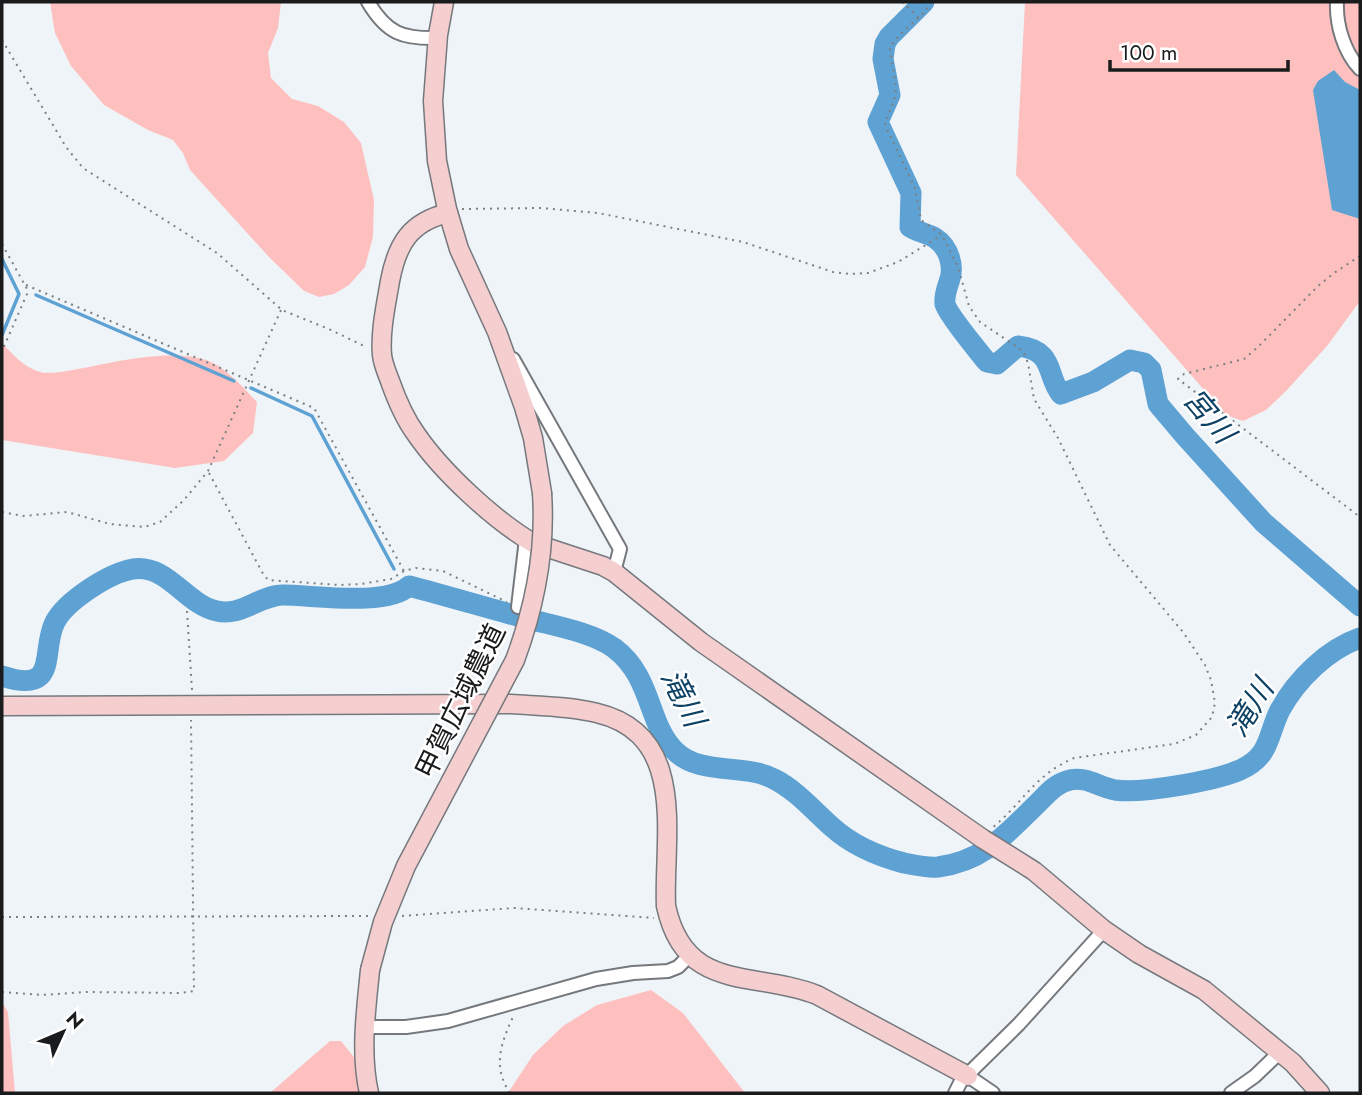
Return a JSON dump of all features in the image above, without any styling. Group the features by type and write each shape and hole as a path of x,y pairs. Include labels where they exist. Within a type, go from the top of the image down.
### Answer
{"street":[{"path":"368,2 401,36 438,38"},
{"name":"甲賀広域農道","path":"369,1093 364,1027 370,970 383,922 406,866 515,660 537,585 542,546 542,493 533,438 496,332 472,280 447,211 437,161 433,101 444,2"},
{"path":"1337,2 1336,10 1343,39 1360,69"},
{"path":"447,211 428,219 406,236 393,262 384,314 382,358 393,389 415,433 442,466 497,517 526,539 614,572 701,642 996,848 1034,871 1104,930 1139,954 1204,990 1280,1052 1320,1093"},
{"path":"496,332 620,549 614,572"},
{"path":"518,607 526,539"},
{"path":"2,706 511,704 583,710 609,717 636,733 657,758 667,798 666,894 669,919 690,956 709,969 734,979 791,986 817,995 968,1076 993,1093"},
{"path":"955,1093 961,1081 1019,1024 1104,930"},
{"path":"364,1027 427,1025 596,979 668,971 678,967 690,956"},
{"path":"1230,1093 1255,1076 1280,1052"}],"path":[{"path":"902,2 919,18"},
{"path":"932,2 890,49 896,87 886,125 915,188 921,220 941,235 958,267 969,306 981,322 1023,351 1028,363 1034,399 1058,438 1110,545 1191,643 1211,680 1214,703 1212,717 1196,735 1174,744 1073,758 1060,764 1025,792 1004,818 991,828 996,848"},
{"path":"2,40 59,137 83,168 217,253 282,310 358,342 382,358"},
{"path":"447,211 541,208 598,213 743,242 833,272 850,274 868,273 887,266 933,243 941,235"},
{"path":"2,244 26,285 27,294 2,351"},
{"path":"1360,256 1318,286 1244,359 1184,374 1178,379 1360,517"},
{"path":"26,285 314,408 404,571"},
{"path":"2,512 23,516 67,512 110,524 148,527 157,525 208,471 282,310"},
{"path":"208,471 268,580 361,584 391,579 416,568 443,571 518,607"},
{"path":"2,992 42,995 194,991 193,706 187,611"},
{"path":"2,666 5,669"},
{"path":"395,916 514,908 669,919"},
{"path":"2,917 368,916"},
{"path":"510,1093 500,1069 501,1042 521,1000"}],"shaded area":[{"path":"50,2 281,2 278,28 268,53 271,78 292,99 318,106 344,122 361,143 374,200 373,237 365,267 349,285 334,294 319,297 304,291 269,257 190,170 183,153 173,140 148,130 104,105 71,66 55,33"},
{"path":"1025,2 1360,2 1360,301 1327,346 1266,410 1243,421 1226,415 1016,175"},
{"path":"2,343 24,364 45,373 154,356 204,359 228,373 257,402 253,433 224,461 175,468 2,440"},
{"path":"651,990 683,1013 745,1093 508,1093 533,1055 563,1026 597,1005"},
{"path":"2,1002 8,1012 15,1093 2,1093"},
{"path":"330,1041 341,1041 370,1077 369,1093 270,1093"}],"water":[{"path":"1334,70 1345,82 1360,90 1360,219 1332,210 1313,90 1318,81"}],"waterway":[{"name":"宮川","path":"924,2 885,44 883,59 890,95 878,122 911,193 910,227 935,238 950,258 951,276 945,304 957,325 987,362 997,364 1018,346 1039,353 1048,365 1061,394 1093,382 1130,360 1144,363 1151,370 1158,404 1185,436 1263,522 1360,606"},
{"path":"2,259 19,294 2,335"},
{"path":"36,295 234,381"},
{"path":"251,388 312,416 394,569"},
{"name":"滝川","path":"2,676 33,680 41,675 55,622 68,605 112,576 133,569 157,573 206,607 226,612 242,609 275,596 367,598 384,596 409,586 569,629 604,642 627,660 643,686 666,740 685,759 709,767 749,771 774,779 856,844 894,860 938,867 969,859 993,844 1052,789 1065,781 1082,779 1115,790 1127,791 1196,782 1240,770 1263,752 1280,710 1304,676 1325,657 1360,638"}]}
